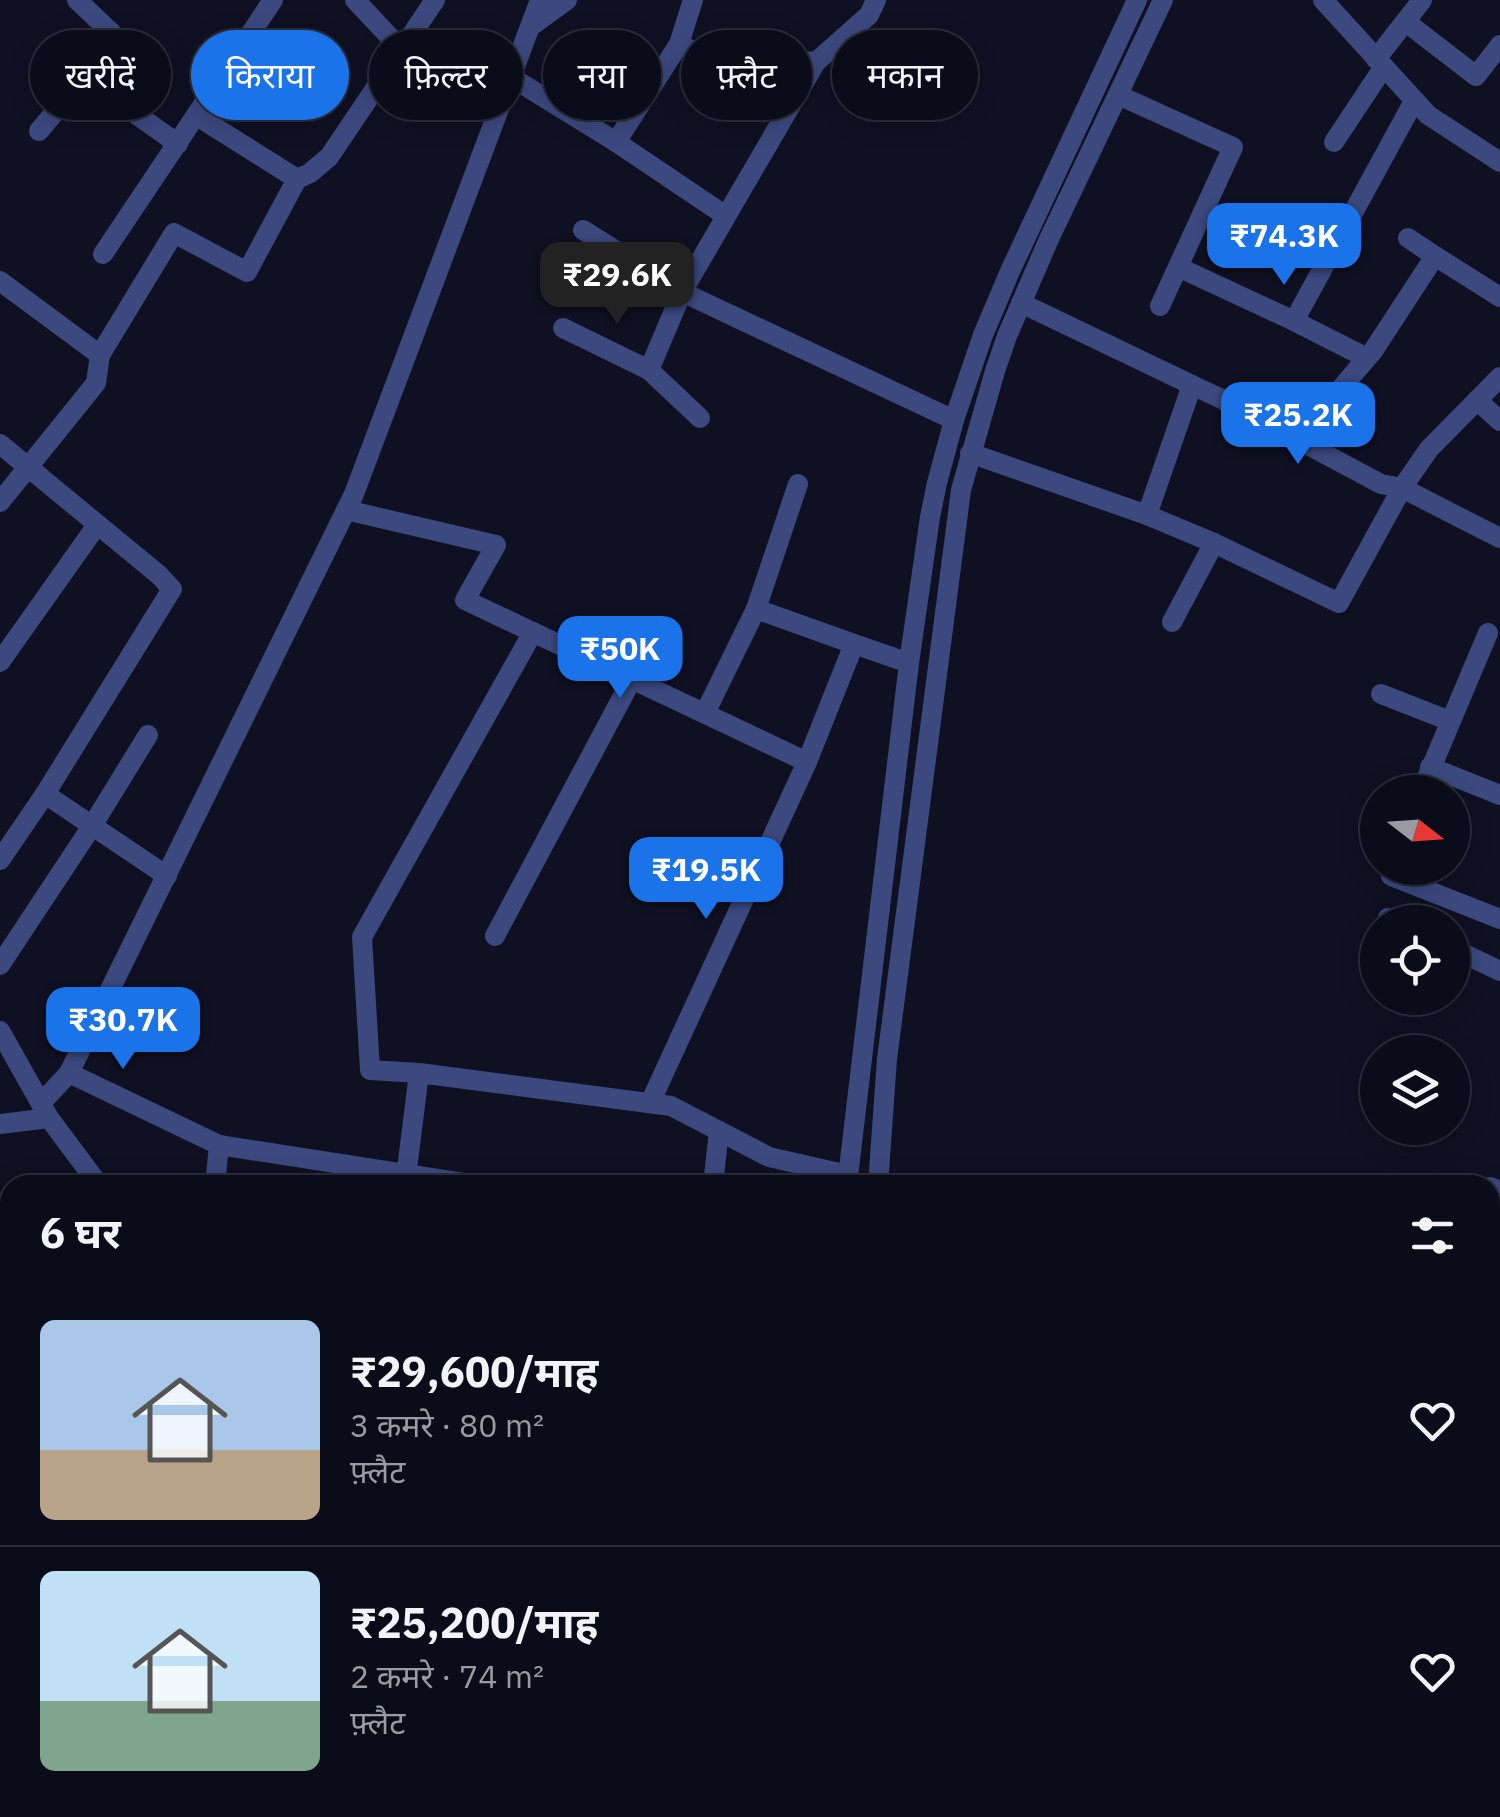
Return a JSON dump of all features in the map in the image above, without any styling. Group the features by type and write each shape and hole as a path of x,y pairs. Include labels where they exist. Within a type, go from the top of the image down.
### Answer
{"street":[{"path":"77,0 109,30"},
{"path":"253,30 273,0"},
{"path":"356,0 384,30"},
{"path":"415,30 435,0"},
{"path":"523,45 540,0"},
{"path":"530,26 567,0"},
{"path":"616,142 679,44 694,0"},
{"path":"649,370 682,292 816,62 869,14 876,0"},
{"path":"849,1175 930,517 954,420 983,335 1136,0"},
{"path":"879,1175 887,1059 961,490 994,370 1021,303 1163,0"},
{"path":"1323,0 1414,101 1440,124 1500,162"},
{"path":"1334,142 1422,0"},
{"path":"1406,22 1476,76 1500,45"},
{"path":"679,44 692,51 816,62"},
{"path":"523,84 726,216"},
{"path":"1118,95 1233,147 1160,306"},
{"path":"0,502 96,383 100,356 174,233 247,272 297,179 329,156 369,98"},
{"path":"1294,321 1414,101"},
{"path":"39,131 48,120"},
{"path":"144,120 178,144"},
{"path":"102,254 194,120"},
{"path":"203,120 297,179"},
{"path":"0,1124 46,1110 69,1074 167,876 346,510 495,120"},
{"path":"583,230 682,292 954,420"},
{"path":"1408,238 1500,297"},
{"path":"1300,436 1366,358 1436,256"},
{"path":"1178,267 1366,358"},
{"path":"0,282 100,356"},
{"path":"1021,303 1300,436 1308,445 1381,484 1402,488 1500,538"},
{"path":"562,328 649,370 700,418"},
{"path":"970,453 1148,514 1340,603 1402,488 1429,449 1500,377"},
{"path":"1148,514 1192,385"},
{"path":"1476,400 1500,420"},
{"path":"0,444 172,589 0,860"},
{"path":"705,714 756,609 798,484"},
{"path":"346,510 496,545 465,600 807,762"},
{"path":"0,662 97,525"},
{"path":"1172,622 1214,543"},
{"path":"756,609 909,663"},
{"path":"533,632 362,938 370,1070 419,1072 672,1106 769,1157 831,1175"},
{"path":"1427,775 1488,632"},
{"path":"650,1103 807,762 854,644"},
{"path":"495,936 632,679"},
{"path":"1382,694 1450,721"},
{"path":"0,965 148,735"},
{"path":"1430,767 1500,795"},
{"path":"45,794 167,876"},
{"path":"1413,885 1500,919"},
{"path":"1470,956 1500,970"},
{"path":"0,1031 46,1110 92,1175"},
{"path":"406,1175 419,1072"},
{"path":"69,1074 219,1145 384,1175"},
{"path":"714,1175 720,1131"},
{"path":"217,1175 219,1145"}]}
